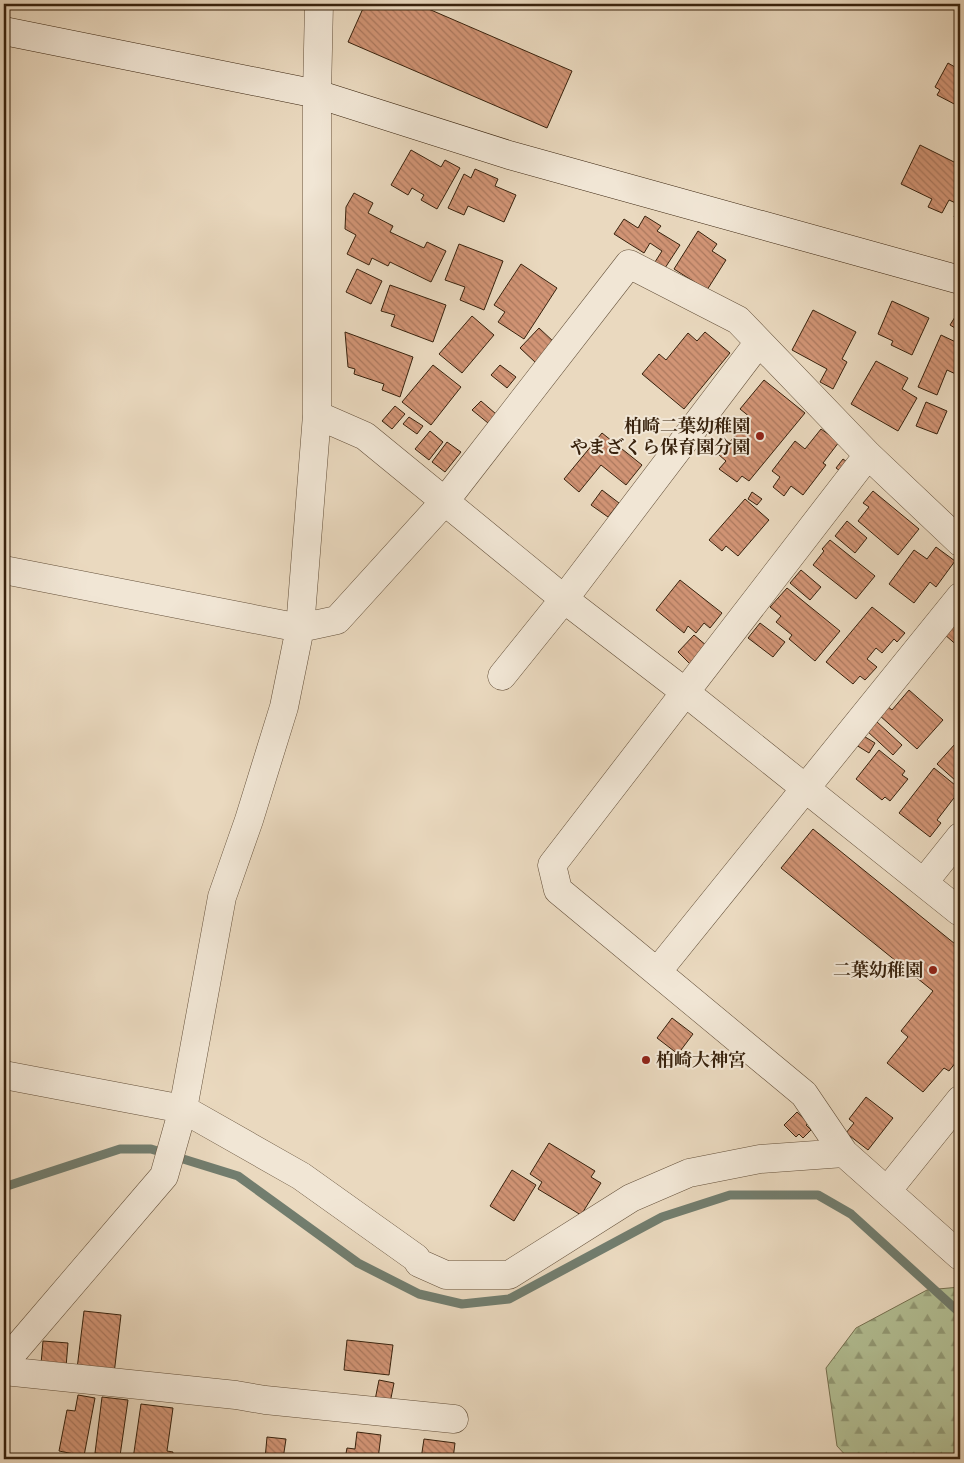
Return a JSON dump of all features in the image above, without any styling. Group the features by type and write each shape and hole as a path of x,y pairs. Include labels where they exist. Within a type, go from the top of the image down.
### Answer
{"street":[{"path":"4,1363 164,1176 183,1109 222,897 250,820 284,707 300,628 317,415 316,94 319,4"},
{"path":"4,32 316,94 508,155 960,280"},
{"path":"4,570 300,628 337,620 445,501 629,264 738,320 868,455 960,542"},
{"path":"502,676 564,599 759,342"},
{"path":"317,415 365,436 564,599 685,692 960,912"},
{"path":"868,455 552,864 558,890 804,1094 844,1153 960,1256"},
{"path":"657,972 960,597"},
{"path":"924,882 960,837"},
{"path":"4,1075 183,1109 301,1176 416,1258 418,1263 446,1275 508,1275 631,1198 689,1173 760,1159 844,1153"},
{"path":"887,1192 960,1100"},
{"path":"4,1371 454,1419"}],"green space":[{"path":"960,1287 960,1459 849,1459 837,1446 826,1368 856,1328 927,1290"}],"building":[{"path":"365,4 417,4 572,71 547,128 348,42"},
{"path":"948,63 960,70 960,107 937,95 940,90 935,87"},
{"path":"920,145 960,165 960,205 949,200 942,213 928,207 932,199 901,184"},
{"path":"411,150 441,167 445,160 460,168 437,209 421,200 424,195 412,188 408,195 391,185"},
{"path":"475,169 498,179 495,186 516,195 504,222 468,206 464,215 448,208 464,174 471,178"},
{"path":"354,193 373,203 368,213 393,226 390,232 424,248 427,242 446,251 431,282 390,262 388,266 372,258 369,265 347,254 356,235 345,229 346,207"},
{"path":"960,205 960,220 954,217"},
{"path":"645,216 661,226 657,231 680,245 665,268 655,262 662,251 650,243 644,253 614,234 624,219 638,228"},
{"path":"698,231 717,244 712,251 726,260 707,290 674,269"},
{"path":"459,244 503,261 484,310 460,300 465,287 445,280"},
{"path":"521,264 557,288 524,339 498,322 505,312 494,305"},
{"path":"357,269 382,281 371,304 346,292"},
{"path":"390,285 446,305 433,342 391,326 395,315 381,311"},
{"path":"892,301 929,318 912,355 891,345 893,341 878,334"},
{"path":"960,309 960,331 950,325"},
{"path":"813,310 856,332 842,359 847,362 833,389 820,382 827,369 792,350"},
{"path":"472,316 494,335 462,373 439,354"},
{"path":"539,328 555,343 536,363 520,348"},
{"path":"345,332 413,357 400,397 382,390 384,384 354,374 355,369 348,367"},
{"path":"705,332 730,353 684,409 642,374 659,354 666,360 688,333 697,341"},
{"path":"941,335 960,344 960,376 947,370 937,395 918,387"},
{"path":"876,361 908,378 902,389 917,398 898,431 851,404"},
{"path":"433,365 461,387 431,425 402,402"},
{"path":"500,365 516,377 507,388 491,375"},
{"name":"柏崎二葉幼稚園 やまざくら保育園分園","path":"764,380 805,413 749,481 742,476 737,482 719,469 726,461 719,455 750,417 740,409"},
{"path":"481,401 496,414 488,423 472,410"},
{"path":"926,402 947,411 937,434 916,426"},
{"path":"395,406 405,414 392,429 382,421"},
{"path":"409,417 423,426 417,434 403,424"},
{"path":"821,429 839,442 823,463 826,465 803,495 791,486 784,496 773,487 780,477 772,471 795,441 805,449"},
{"path":"430,431 443,442 429,460 415,449"},
{"path":"602,433 642,465 626,485 601,465 579,492 564,479"},
{"path":"447,442 461,452 445,472 432,462"},
{"path":"843,459 850,464 843,473 836,468"},
{"path":"602,490 619,503 608,517 591,505"},
{"path":"873,491 919,529 898,555 858,521 869,507 863,503"},
{"path":"752,492 762,499 757,505 748,499"},
{"path":"745,499 769,520 738,556 726,546 722,551 709,540"},
{"path":"847,521 867,538 855,553 835,536"},
{"path":"830,540 875,576 856,599 813,565 824,551 822,549"},
{"path":"936,547 955,561 936,587 930,582 914,603 889,584 914,550 927,559"},
{"path":"801,570 821,587 810,600 790,583"},
{"path":"680,580 722,613 710,628 704,623 696,633 688,626 684,633 656,610"},
{"path":"787,588 840,631 815,661 789,639 792,635 776,622 781,616 770,607"},
{"path":"872,607 905,633 897,642 894,639 882,653 876,648 867,659 877,667 865,680 860,676 853,684 826,662"},
{"path":"956,620 960,623 960,648 944,634"},
{"path":"760,623 785,642 773,657 748,638"},
{"path":"694,635 707,646 690,664 678,652"},
{"path":"909,690 943,720 917,749 879,715 887,706 892,710"},
{"path":"876,721 902,745 893,755 867,731"},
{"path":"862,735 875,743 869,753 856,745"},
{"path":"955,744 960,748 960,777 956,781 937,764"},
{"path":"879,750 905,771 902,775 908,779 890,801 885,797 882,800 856,779"},
{"path":"934,768 960,790 937,820 941,823 930,837 899,813"},
{"name":"二葉幼稚園","path":"813,829 960,948 960,1057 949,1071 944,1068 923,1092 887,1063 908,1037 901,1031 933,991 781,868"},
{"path":"672,1018 693,1034 678,1054 657,1038"},
{"path":"866,1097 893,1118 868,1150 846,1133 854,1123 849,1119"},
{"path":"797,1112 809,1123 806,1125 811,1130 803,1138 799,1134 796,1137 784,1125"},
{"path":"549,1143 595,1171 591,1177 601,1183 581,1215 538,1189 542,1182 530,1174"},
{"path":"512,1170 536,1185 514,1221 490,1206"},
{"path":"84,1311 121,1315 114,1374 77,1369"},
{"path":"347,1340 393,1345 389,1375 344,1370"},
{"path":"43,1341 68,1343 66,1367 41,1364"},
{"path":"379,1380 394,1383 389,1408 374,1405"},
{"path":"78,1395 95,1398 84,1456 59,1451 67,1410 75,1411"},
{"path":"102,1397 128,1400 120,1456 95,1453"},
{"path":"141,1404 173,1408 167,1451 173,1452 172,1459 133,1459"},
{"path":"357,1432 381,1435 378,1459 345,1459 347,1448 355,1449"},
{"path":"267,1437 286,1439 283,1459 265,1459"},
{"path":"424,1439 455,1443 453,1459 421,1459"}],"waterway":[{"path":"4,1187 120,1149 151,1149 238,1176 358,1263 419,1294 462,1304 509,1299 662,1217 730,1195 818,1195 851,1214 960,1313"}],"place":[{"name":"柏崎二葉幼稚園 やまざくら保育園分園","path":"760,436"},
{"name":"二葉幼稚園","path":"933,970"},
{"name":"柏崎大神宮","path":"646,1060"}]}
